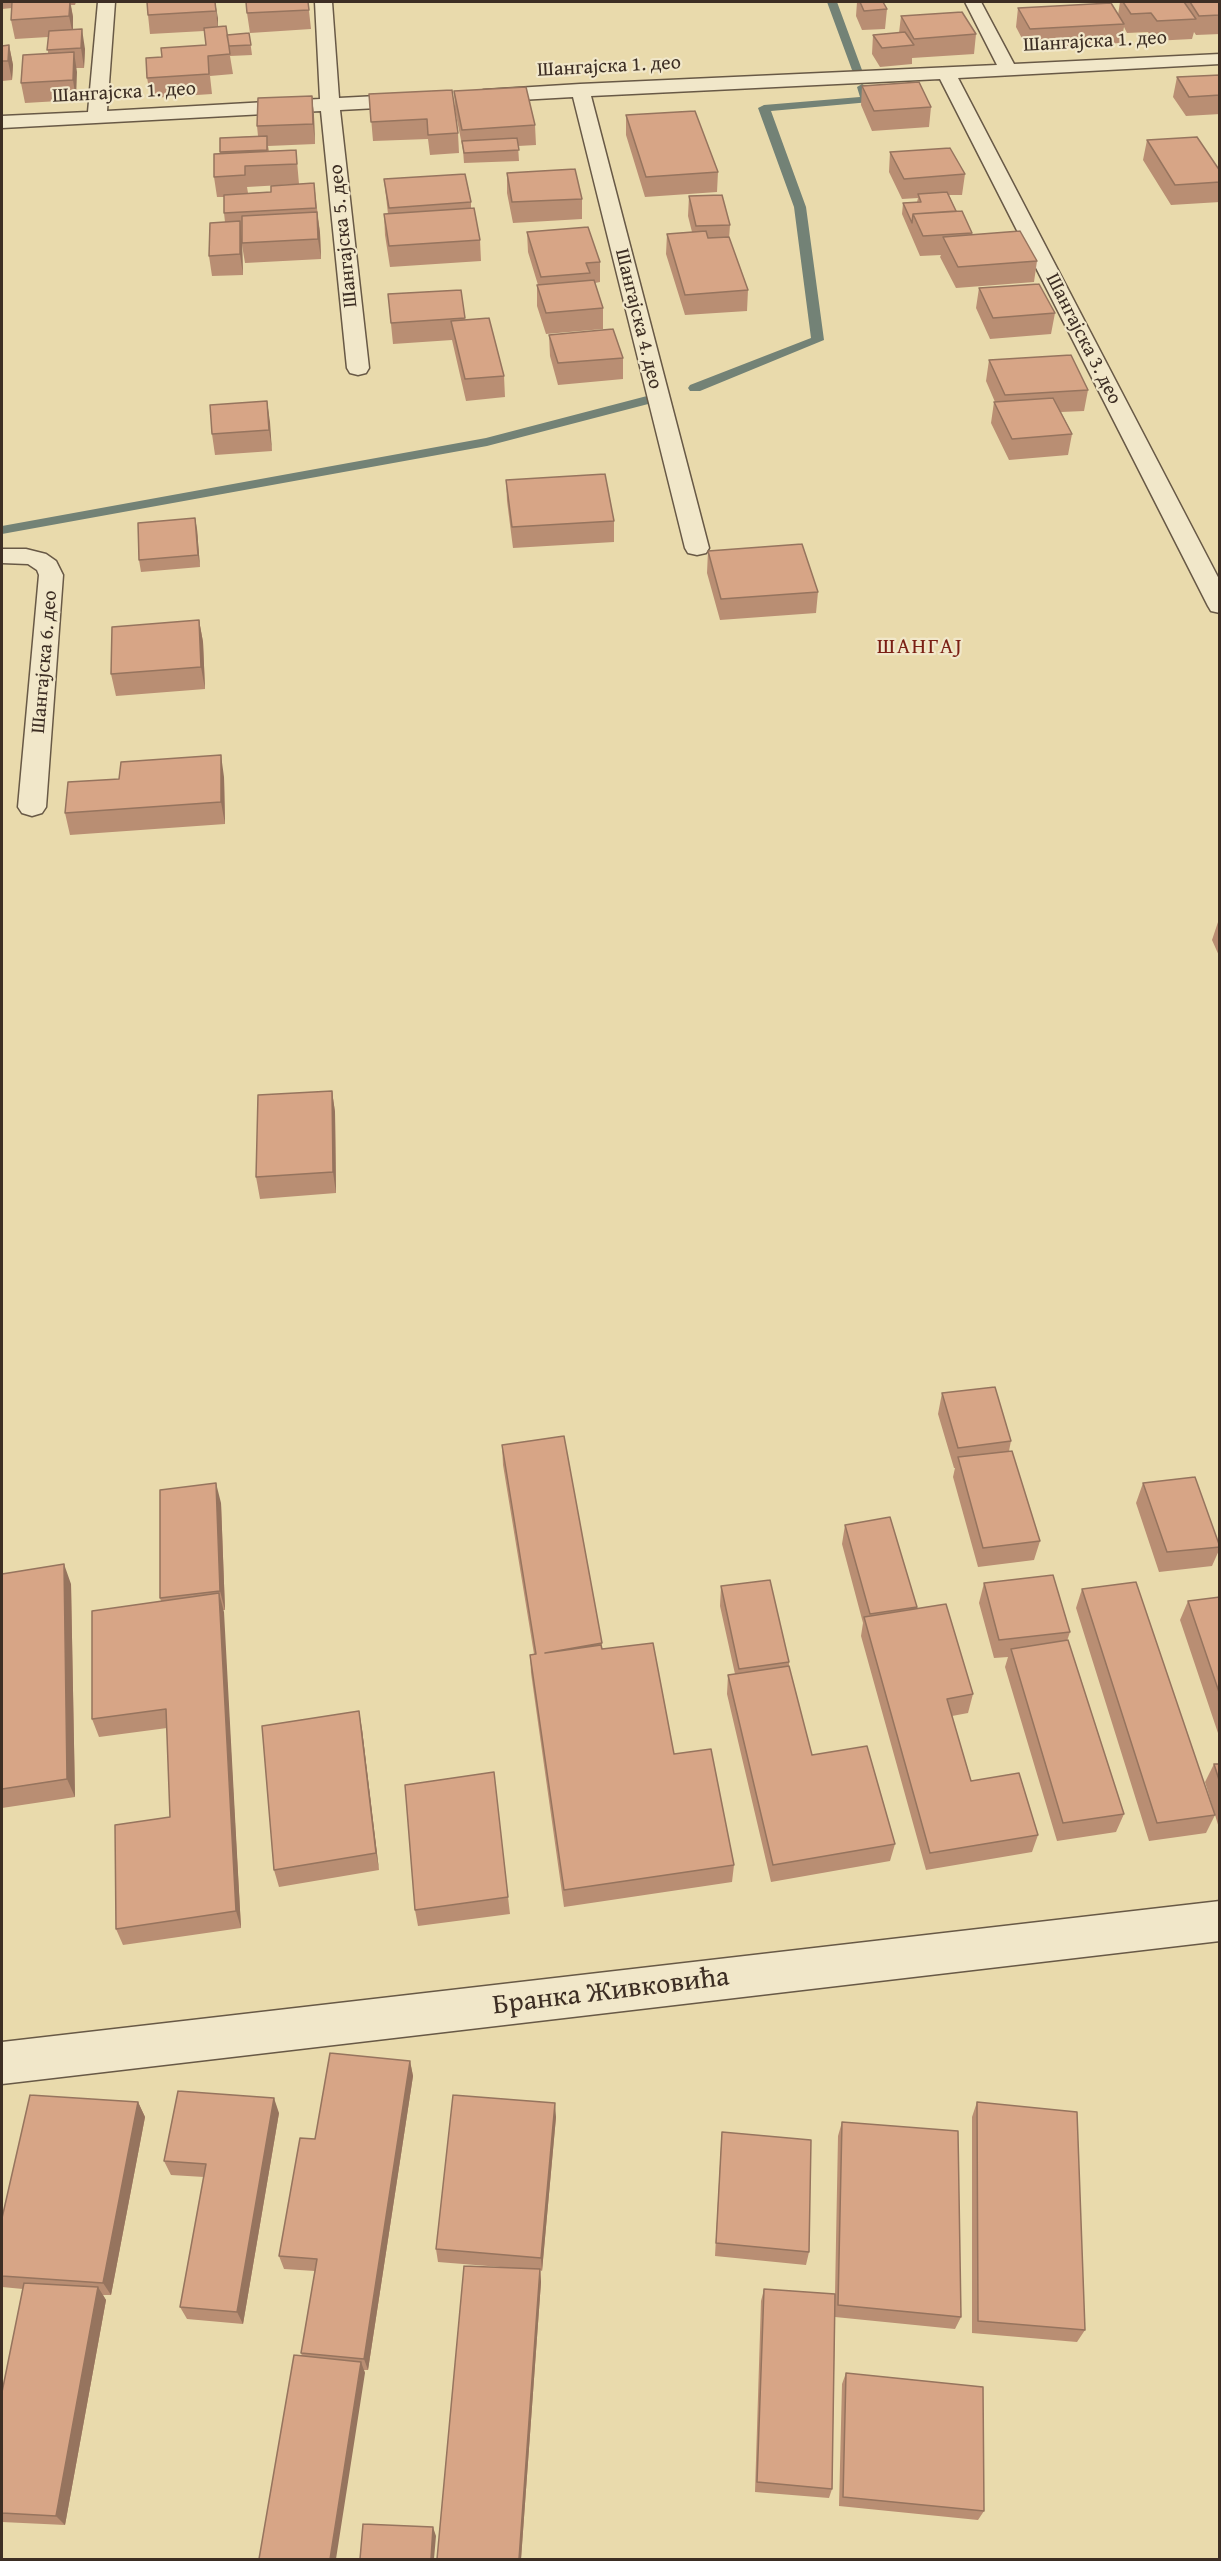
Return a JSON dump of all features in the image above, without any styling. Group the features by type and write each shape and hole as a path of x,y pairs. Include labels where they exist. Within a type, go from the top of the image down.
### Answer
{"street":[{"path":"97,117 106,2"},
{"name":"Шангајска 5. део","path":"323,2 330,104 358,368"},
{"path":"972,2 1008,69"},
{"name":"Шангајска 1. део","path":"461,97 1220,59"},
{"name":"Шангајска 3. део","path":"946,72 1220,606"},
{"name":"Шангајска 4. део","path":"579,90 698,548"},
{"name":"Шангајска 1. део","path":"2,122 437,98"},
{"name":"Шангајска 6. део","path":"2,556 26,556 37,560 47,566 51,575 32,807"},
{"name":"Бранка Живковића","path":"2,2063 1220,1921"}],"building":[{"path":"12,2 70,2 69,16 11,20"},
{"path":"147,2 215,2 216,11 148,15"},
{"path":"246,2 308,2 309,10 247,13"},
{"path":"860,2 883,2 887,9 864,11"},
{"path":"1123,2 1184,2 1196,19 1157,21 1151,13 1131,14"},
{"path":"1190,2 1220,2 1220,15 1199,16"},
{"path":"1111,3 1124,24 1030,29 1018,8"},
{"path":"962,12 976,34 914,39 901,16"},
{"path":"226,26 230,54 208,56 209,74 147,78 146,58 162,57 161,48 206,45 204,28"},
{"path":"82,29 81,48 47,50 49,31"},
{"path":"905,32 914,45 882,48 873,35"},
{"path":"249,33 251,45 229,46 227,35"},
{"path":"9,45 8,61 2,61 2,46"},
{"path":"74,52 73,80 21,83 23,55"},
{"path":"1220,75 1220,95 1189,97 1177,77"},
{"path":"919,82 931,107 874,111 862,86"},
{"path":"526,87 535,125 462,130 454,91"},
{"path":"452,90 458,133 428,135 427,119 371,122 369,94"},
{"path":"312,96 313,124 257,126 258,98"},
{"path":"695,111 718,172 646,177 626,115"},
{"path":"267,136 267,150 220,152 220,138"},
{"path":"1197,137 1220,171 1220,182 1175,185 1147,140"},
{"path":"517,138 519,150 464,153 462,141"},
{"path":"950,148 965,174 904,179 890,152"},
{"path":"296,150 297,164 245,166 245,175 214,177 214,154"},
{"path":"575,169 582,199 512,202 507,173"},
{"path":"465,174 471,202 389,208 384,179"},
{"path":"314,183 316,208 224,213 224,195 271,192 271,186"},
{"path":"947,192 956,211 913,214 912,223 903,203 921,202 918,194"},
{"path":"722,195 730,225 696,226 689,196"},
{"path":"474,208 480,240 389,246 384,214"},
{"path":"962,211 972,233 923,236 913,214"},
{"path":"317,212 318,239 242,243 242,216"},
{"path":"240,221 240,254 209,256 210,223"},
{"path":"588,227 600,262 586,263 590,273 541,277 527,232"},
{"path":"706,231 708,238 729,237 748,290 685,295 667,234"},
{"path":"1020,231 1037,261 958,267 943,237"},
{"path":"594,280 603,308 546,313 537,285"},
{"path":"1039,284 1055,313 993,318 979,288"},
{"path":"461,290 465,318 391,323 388,294"},
{"path":"489,318 504,376 465,379 451,321"},
{"path":"613,329 623,358 558,363 549,335"},
{"path":"1071,355 1088,390 1005,395 989,360"},
{"path":"1053,398 1072,434 1012,439 994,402"},
{"path":"267,401 269,430 212,434 210,405"},
{"path":"605,474 614,521 512,527 506,480"},
{"path":"195,518 198,555 139,560 138,523"},
{"path":"802,544 818,592 721,599 708,551"},
{"path":"199,620 201,667 111,674 112,627"},
{"path":"221,755 221,802 65,813 68,782 119,779 121,762"},
{"path":"332,1091 333,1172 256,1177 258,1095"},
{"path":"995,1387 1011,1441 958,1448 942,1393"},
{"path":"564,1436 602,1643 545,1653 601,1645 602,1649 653,1643 674,1754 711,1749 734,1865 564,1890 530,1655 536,1654 502,1445"},
{"path":"1012,1451 1040,1541 983,1548 958,1457"},
{"path":"1195,1477 1220,1547 1167,1552 1143,1483"},
{"path":"216,1483 220,1591 160,1598 160,1490"},
{"path":"890,1517 917,1607 870,1614 845,1525"},
{"path":"64,1564 67,1779 2,1789 2,1574"},
{"path":"1053,1575 1070,1632 999,1640 984,1583"},
{"path":"770,1580 789,1662 739,1669 721,1586"},
{"path":"1136,1582 1215,1815 1157,1823 1082,1589"},
{"path":"219,1593 236,1911 116,1929 115,1825 170,1817 166,1709 92,1719 92,1611"},
{"path":"1220,1597 1220,1695 1188,1601"},
{"path":"946,1604 973,1694 947,1699 971,1781 1019,1773 1038,1835 930,1853 864,1617"},
{"path":"1068,1640 1124,1814 1063,1823 1011,1649"},
{"path":"789,1666 812,1755 867,1746 895,1844 773,1865 728,1675"},
{"path":"359,1711 376,1853 274,1870 262,1726"},
{"path":"1214,1764 1220,1764 1220,1783"},
{"path":"494,1772 508,1897 415,1910 405,1785"},
{"path":"330,2053 410,2061 364,2359 301,2353 317,2259 279,2256 300,2138 315,2139"},
{"path":"178,2091 274,2098 237,2312 180,2307 206,2164 164,2161"},
{"path":"30,2095 138,2102 103,2283 2,2276 2,2218"},
{"path":"453,2095 555,2103 541,2258 436,2249"},
{"path":"977,2102 1077,2112 1085,2330 978,2321"},
{"path":"842,2122 958,2131 961,2317 838,2305"},
{"path":"722,2132 811,2140 809,2252 716,2243"},
{"path":"464,2266 540,2269 519,2559 437,2559"},
{"path":"24,2283 98,2287 56,2516 2,2513 2,2392"},
{"path":"764,2289 835,2294 832,2489 757,2482"},
{"path":"294,2355 361,2362 330,2559 259,2559"},
{"path":"846,2373 983,2387 984,2511 843,2497"},
{"path":"363,2524 433,2527 431,2559 360,2559"}],"waterway":[{"path":"832,2 857,70"},
{"path":"695,388 818,340 800,207 764,108 866,100 862,87"},
{"path":"2,530 487,442 647,400"}],"district":[{"name":"ШАНГАЈ","path":"920,647"}]}
